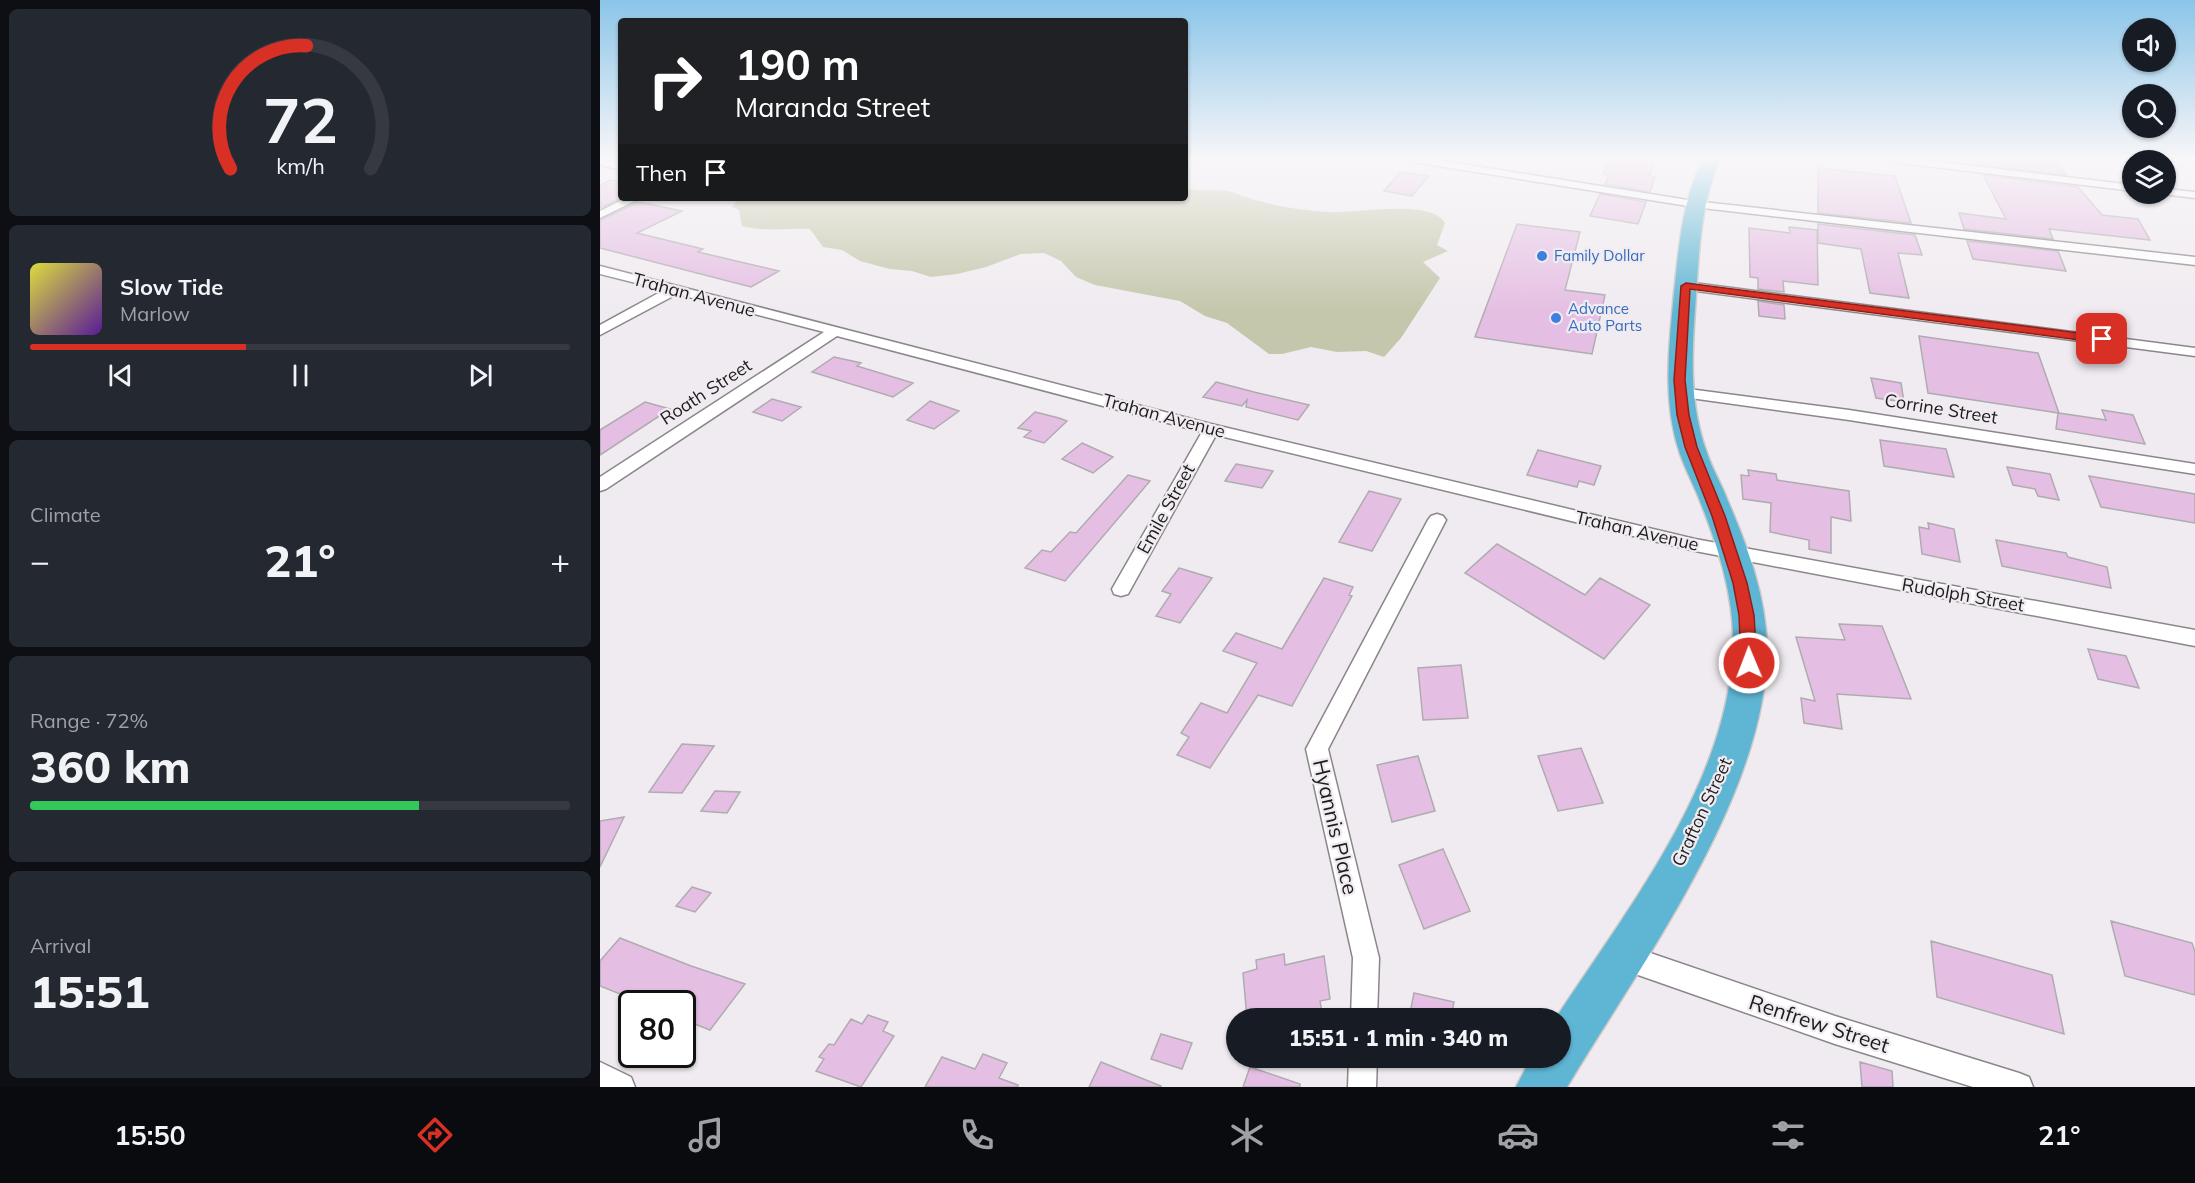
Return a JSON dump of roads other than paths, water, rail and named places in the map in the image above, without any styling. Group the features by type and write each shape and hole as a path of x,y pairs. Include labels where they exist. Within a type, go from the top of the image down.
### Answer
{"highway":[{"name":"Grafton Street","path":"1571,1037 1684,854 1722,776 1735,738 1748,677 1750,648 1747,615 1731,553 1691,447 1681,393 1680,361 1693,210"},
{"name":"Grafton Street","path":"1540,1087 1552,1068"}],"street":[{"path":"1744,210 2195,261"},
{"name":"Trahan Avenue","path":"600,270 1211,429 1731,553"},
{"path":"1686,286 2195,352"},
{"path":"600,331 674,290"},
{"name":"Roath Street","path":"600,485 834,332"},
{"name":"Corrine Street","path":"1681,393 1869,418 2195,469"},
{"name":"Emile Street","path":"1121,590 1211,429"},
{"name":"Hyannis Place","path":"1364,1008 1366,958 1317,749 1437,520"},
{"name":"Rudolph Street","path":"1731,553 2195,638"},
{"name":"Renfrew Street","path":"1621,956 1835,1030 2019,1087"},
{"path":"1362,1087 1363,1068"},
{"path":"600,1076 621,1087"}],"place":[{"name":"Family Dollar","path":"1542,256"},
{"name":"Advance Auto Parts","path":"1556,318"}]}
